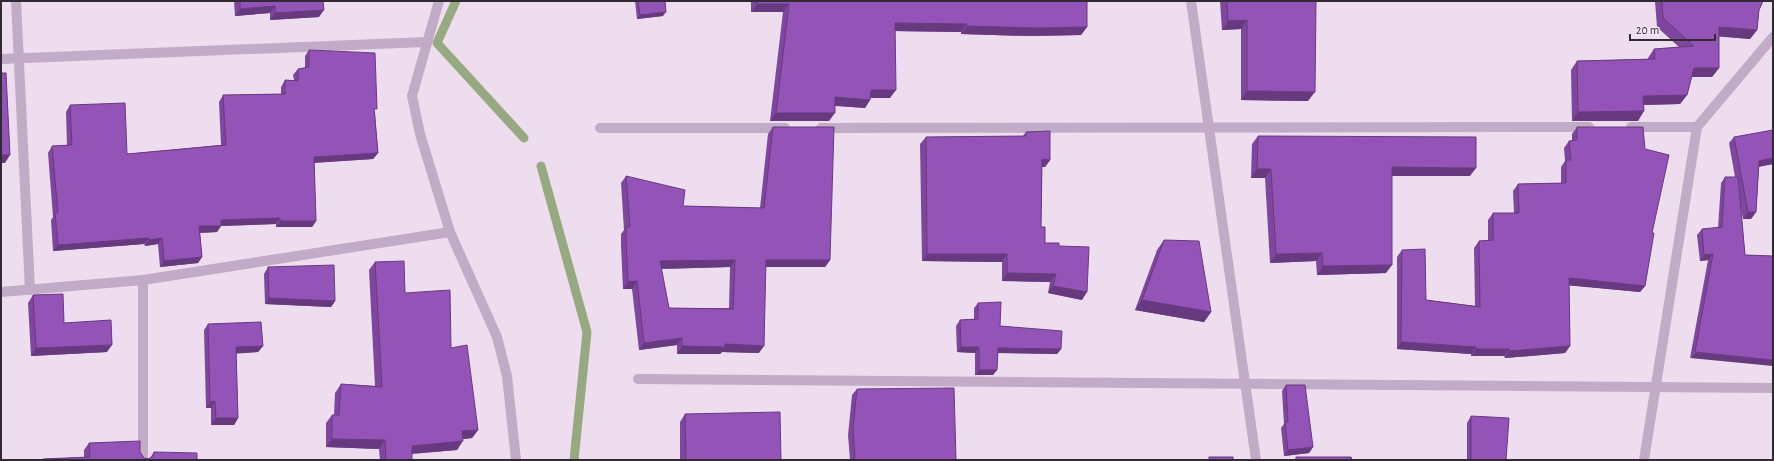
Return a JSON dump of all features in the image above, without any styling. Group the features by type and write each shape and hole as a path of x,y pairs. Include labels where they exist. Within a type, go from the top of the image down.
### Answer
{"street":[{"path":"16,1 30,290"},
{"path":"439,1 426,42 412,96 420,134 450,232 497,337 507,376 516,460"},
{"path":"1191,1 1256,460"},
{"path":"1644,460 1697,127 1773,38"},
{"path":"1,59 426,42"},
{"path":"814,128 1603,127"},
{"path":"1618,127 1697,127"},
{"path":"600,128 798,128"},
{"path":"1,292 143,280 450,232"},
{"path":"143,280 143,460"},
{"path":"638,379 1773,388"}],"building":[{"path":"240,1 323,1 324,10 275,13 275,6 240,9"},
{"path":"638,1 665,1 666,12 640,15"},
{"path":"757,1 1087,1 1087,27 1036,28 967,26 967,24 895,23 896,90 871,90 870,100 835,97 835,113 776,113 789,4 757,4"},
{"path":"1227,1 1316,1 1315,92 1247,91 1247,20 1228,21"},
{"path":"1662,1 1763,1 1759,10 1757,30 1719,27 1719,68 1694,68 1687,95 1643,96 1644,111 1578,112 1577,61 1655,59 1654,49 1694,46 1663,18"},
{"path":"309,50 375,53 377,109 374,109 378,153 314,157 316,221 280,221 280,218 221,220 221,226 199,226 202,257 164,261 162,238 58,245 55,213 58,213 52,146 72,145 70,105 125,103 127,154 226,145 223,95 285,94 285,80 298,81 298,69 309,67"},
{"path":"1,73 6,73 10,155 1,155"},
{"path":"773,127 834,127 830,260 766,260 764,346 725,344 725,347 682,346 682,338 644,343 637,281 628,282 626,227 630,227 626,176 685,190 683,206 764,208","holes":["735,260 733,309 669,308 660,261"]},
{"path":"1577,127 1643,127 1645,149 1669,155 1652,233 1654,233 1645,286 1569,278 1570,346 1509,351 1509,349 1476,349 1476,347 1401,342 1402,250 1425,249 1426,300 1480,307 1479,241 1493,240 1493,213 1519,213 1518,184 1566,183 1566,160 1571,160 1569,141 1577,140"},
{"path":"1773,130 1773,158 1759,161 1756,212 1748,212 1734,137"},
{"path":"1050,131 1050,160 1042,159 1041,227 1045,227 1045,243 1059,243 1059,246 1089,247 1087,292 1053,286 1056,274 1007,273 1007,254 927,254 926,137 1026,136 1026,132"},
{"path":"1258,136 1476,137 1476,168 1392,167 1392,265 1323,266 1322,253 1276,254 1271,169 1257,169"},
{"path":"1725,177 1738,177 1745,255 1773,256 1773,360 1695,352 1713,254 1704,255 1702,229 1722,227"},
{"path":"1164,240 1199,241 1211,312 1142,300"},
{"path":"404,261 405,293 450,290 451,348 467,345 478,430 462,431 463,441 412,446 412,460 386,460 385,440 332,439 332,415 339,415 341,384 382,387 375,262"},
{"path":"334,265 335,301 269,298 268,267"},
{"path":"63,294 64,323 111,320 112,345 36,348 33,295"},
{"path":"1001,302 1000,326 1062,331 1061,349 998,348 997,370 979,370 979,347 961,347 960,320 978,319 978,303"},
{"path":"261,322 263,346 236,347 238,418 216,418 215,401 210,402 208,324"},
{"path":"1286,385 1305,385 1313,447 1288,450 1285,422 1288,422"},
{"path":"954,388 956,460 855,460 853,428 857,389"},
{"path":"780,412 781,460 686,460 685,414"},
{"path":"1471,416 1509,418 1506,460 1471,460"},
{"path":"140,441 140,452 144,458 148,459 153,456 154,452 197,453 197,460 43,460 90,457 89,443"},
{"path":"1209,457 1233,457 1233,460 1209,460"},
{"path":"1296,457 1351,457 1352,460 1296,460"}],"waterway":[{"path":"456,1 437,43 524,138"},
{"path":"541,166 587,332 574,460"}]}
